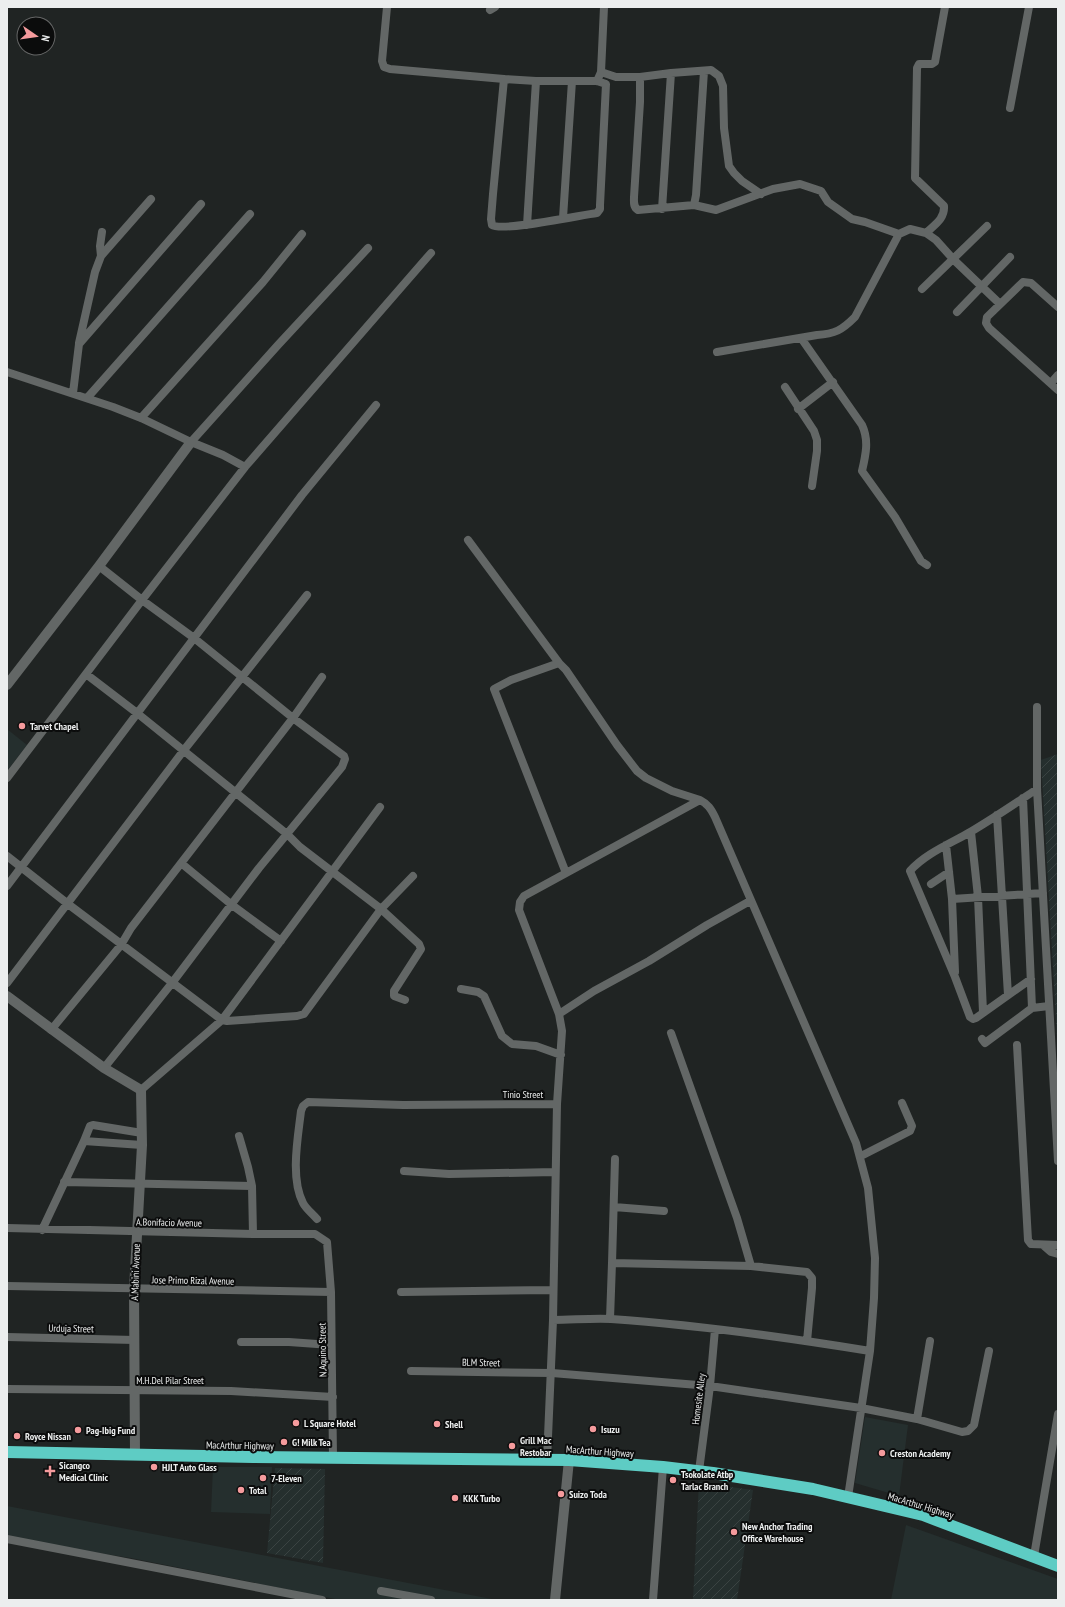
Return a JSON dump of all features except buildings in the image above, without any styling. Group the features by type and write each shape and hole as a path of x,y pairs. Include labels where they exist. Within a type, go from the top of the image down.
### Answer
{"highway":[{"name":"MacArthur Highway","path":"7,1452 333,1458 569,1460 663,1467 789,1485 923,1515 1058,1566"}],"street":[{"path":"387,7 382,61 384,67 390,69 504,79 536,81 597,81 604,83 607,86 600,209 597,213 527,225 498,228 492,225 491,219 504,79"},
{"path":"597,81 601,72 604,7"},
{"path":"926,233 943,218 944,206 915,178 917,68 919,64 932,64 935,62 945,7"},
{"path":"1010,108 1029,7"},
{"path":"601,72 616,77 640,77 711,70 720,76 723,86 725,136 729,166 742,181 761,194"},
{"path":"694,205 696,195 704,71"},
{"path":"662,208 670,73"},
{"path":"640,77 634,204 638,210 694,205 716,210 773,189 800,184 821,192 828,202 852,219 899,234"},
{"path":"527,225 536,81"},
{"path":"563,218 572,81"},
{"path":"73,393 79,344 95,272 101,256 151,199"},
{"path":"79,344 201,204"},
{"path":"88,398 250,214"},
{"path":"922,289 954,260 987,226"},
{"path":"717,352 832,334 845,327 855,317 899,234 910,229 926,233 936,240 954,260 983,286 1000,304"},
{"path":"101,256 100,246 102,232"},
{"path":"141,418 263,282 302,234"},
{"path":"7,685 99,566 191,442 278,344 368,248"},
{"path":"7,778 245,467 431,252"},
{"path":"957,312 1010,257"},
{"path":"1058,307 1031,283 1022,282 987,317 986,323 989,328 1058,390"},
{"path":"801,338 862,425 867,436 865,460 862,471 895,518 921,561 928,565"},
{"path":"7,372 88,398 141,418 191,442 223,455 245,467"},
{"path":"1051,383 1058,375"},
{"path":"798,409 833,382"},
{"path":"785,387 798,409 814,431 817,440 817,452 812,486"},
{"path":"7,886 302,495 376,405"},
{"path":"468,540 559,663 566,670 617,745 637,771 646,778 672,791 706,803 710,808 822,1061 861,1156 868,1188 875,1264 875,1291 870,1351 848,1497"},
{"path":"99,566 194,638 293,718 344,756 345,759 342,767 287,834 172,983 104,1068"},
{"path":"7,983 184,750 307,595"},
{"path":"559,663 511,680 494,688 566,873"},
{"path":"86,674 184,750 287,834 300,847 381,909 421,946 420,950 394,991 394,996 405,1000"},
{"path":"51,1030 121,945 131,928 236,793 322,678"},
{"path":"1037,707 1037,789 1058,1161"},
{"path":"1031,979 976,1018 973,1019 970,1017 955,977 910,871 946,845 971,832 1037,789"},
{"path":"1023,798 1032,1008"},
{"path":"557,1104 562,1031 559,1014 519,910 520,902 524,896 700,800"},
{"path":"7,996 104,1068 141,1090 222,1020 380,807"},
{"path":"997,815 1008,995"},
{"path":"971,832 978,897 984,1012"},
{"path":"946,845 952,899 955,977"},
{"path":"7,856 22,866 121,945 222,1020 227,1021 297,1016 304,1014 381,909 413,876"},
{"path":"181,863 232,905 281,941"},
{"path":"931,884 949,872"},
{"path":"952,899 1043,893"},
{"path":"559,1014 707,925 750,901"},
{"path":"461,989 478,992 484,996 502,1036 512,1044 536,1046 561,1055"},
{"path":"982,1039 985,1043 1032,1008 1049,1006"},
{"path":"671,1033 736,1218 751,1266"},
{"path":"1017,1045 1026,1235 1031,1244 1058,1245"},
{"name":"A.Mabini Avenue","path":"134,1455 134,1289 136,1231 142,1145 141,1090"},
{"name":"Tinio Street","path":"317,1219 304,1204 299,1194 296,1180 301,1111 303,1106 308,1102 403,1105 557,1104 552,1373 547,1460"},
{"path":"861,1156 910,1131 912,1126 902,1103"},
{"path":"42,1230 84,1142 88,1128 93,1125 142,1133"},
{"path":"239,1136 252,1186 253,1234"},
{"path":"84,1142 142,1145"},
{"path":"610,1319 615,1159"},
{"path":"404,1171 449,1174 555,1172"},
{"path":"64,1182 252,1186"},
{"path":"614,1207 664,1211"},
{"name":"A.Bonifacio Avenue","path":"7,1228 42,1230 315,1234 327,1242"},
{"name":"N.Aquino Street","path":"327,1242 331,1292 333,1458"},
{"path":"1043,1245 1051,1252 1058,1254"},
{"path":"612,1263 751,1266 806,1272 812,1278 807,1341"},
{"name":"Jose Primo Rizal Avenue","path":"7,1286 331,1292"},
{"path":"401,1292 553,1290"},
{"path":"553,1320 610,1319 715,1329 870,1351"},
{"name":"Homesite Alley","path":"699,1471 710,1386 715,1329"},
{"name":"Urduja Street","path":"7,1337 134,1340"},
{"path":"241,1342 289,1342 331,1345"},
{"path":"917,1419 930,1342"},
{"name":"BLM Street","path":"411,1371 552,1373 710,1386 861,1408 917,1419 962,1432 968,1431 974,1425 989,1351"},
{"name":"M.H.Del Pilar Street","path":"7,1389 232,1391 333,1397"},
{"path":"1034,1556 1058,1414"},
{"path":"555,1600 569,1460"},
{"path":"653,1600 663,1467"},
{"path":"7,1539 322,1600"},
{"path":"381,1591 431,1600"}],"shaded area":[{"path":"7,729 27,745 7,771"},
{"path":"1058,754 1058,1037 1057,1037 1041,760"},
{"name":"Creston Academy","path":"865,1417 908,1425 899,1496 855,1483"},
{"name":"Total","path":"213,1467 272,1467 270,1514 211,1512"},
{"path":"275,1468 325,1469 323,1563 267,1553"},
{"path":"699,1482 703,1482 707,1488 714,1489 723,1486 753,1490 737,1600 693,1600"},
{"path":"7,1506 497,1600 340,1600 131,1558 7,1539"},
{"path":"906,1525 1058,1579 1058,1600 891,1600"}],"place":[{"name":"Tarvet Chapel","path":"22,726"},
{"name":"L Square Hotel","path":"296,1423"},
{"name":"Shell","path":"437,1424"},
{"name":"Isuzu","path":"593,1429"},
{"name":"Pag-Ibig Fund","path":"78,1430"},
{"name":"Royce Nissan","path":"17,1436"},
{"name":"G! Milk Tea","path":"284,1442"},
{"name":"Grill Mac Restobar","path":"512,1446"},
{"name":"Creston Academy","path":"882,1453"},
{"name":"HJLT Auto Glass","path":"154,1467"},
{"name":"Sicangco Medical Clinic","path":"50,1471"},
{"name":"7-Eleven","path":"263,1478"},
{"name":"Tsokolate Atbp Tarlac Branch","path":"673,1480"},
{"name":"Total","path":"241,1490"},
{"name":"Suizo Toda","path":"561,1494"},
{"name":"KKK Turbo","path":"455,1498"},
{"name":"New Anchor Trading Office Warehouse","path":"734,1532"}]}
